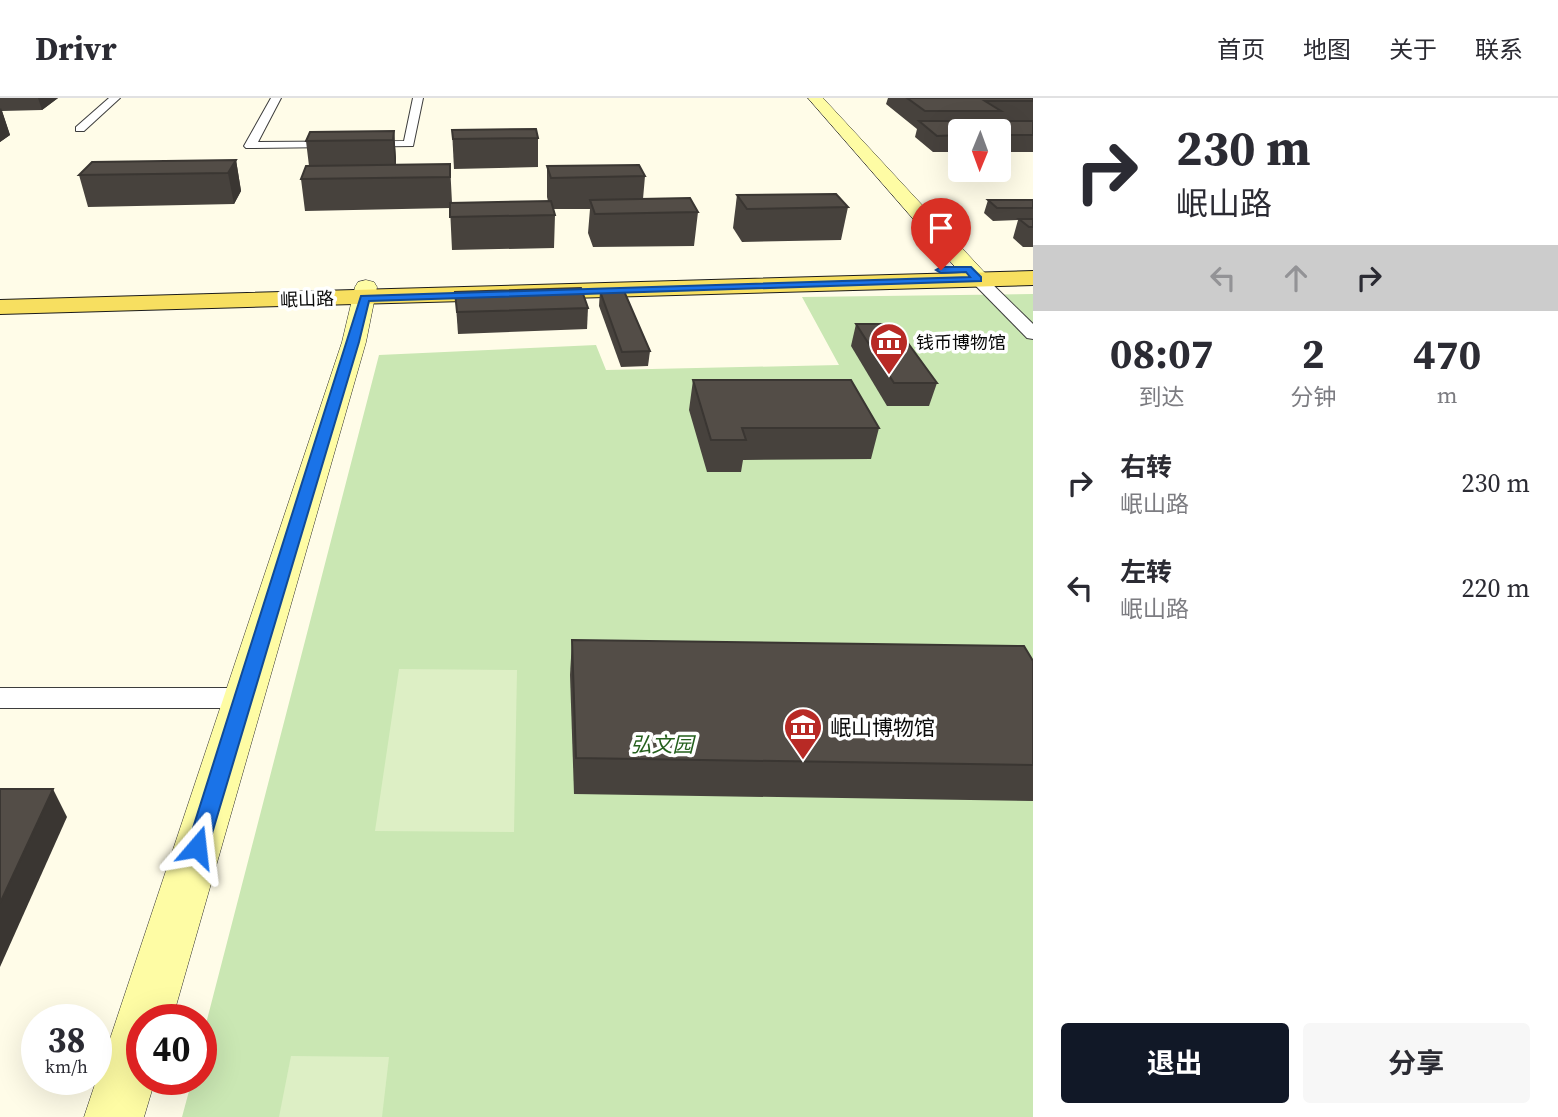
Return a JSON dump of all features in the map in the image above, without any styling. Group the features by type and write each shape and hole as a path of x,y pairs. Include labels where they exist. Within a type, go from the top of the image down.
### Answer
{"main road":[{"name":"岷山路","path":"0,307 365,292 973,274 1033,268"},
{"name":"岷山路","path":"973,274 1033,278"},
{"name":"岷山路","path":"0,296 365,292"}],"street":[{"path":"80,129 115,98"},
{"path":"276,98 250,146 409,144 418,98"},
{"path":"816,98 973,274 1033,334"},
{"path":"149,1004 354,342 365,292"},
{"path":"0,698 243,698"},
{"path":"114,1117 126,1078"}],"green space":[{"name":"弘文园","path":"1033,294 1033,1117 182,1117 188,1095 217,1095 217,1004 211,1004 379,355 596,345 606,370 839,365 802,297"},
{"path":"399,669 517,670 514,832 375,831"},
{"path":"291,1056 389,1057 382,1117 279,1117"}],"building":[{"path":"907,98 1033,98 1033,101 985,101 1001,111 925,111"},
{"path":"919,121 948,121 948,136 937,136"},
{"path":"1012,121 1033,121 1033,135 1012,135"},
{"path":"536,129 538,138 453,139 452,130"},
{"path":"394,131 393,140 306,141 310,132"},
{"path":"236,160 228,173 79,175 92,162"},
{"path":"450,164 450,177 301,179 306,166"},
{"path":"639,165 645,176 551,178 547,166"},
{"path":"836,194 848,207 747,209 737,195"},
{"path":"690,198 698,212 595,214 590,200"},
{"path":"988,200 1033,200 1033,208 997,208"},
{"path":"551,201 555,215 450,217 450,203"},
{"path":"1019,219 1033,219 1033,227 1029,227"},
{"path":"581,288 588,308 457,312 455,292"},
{"path":"600,291 624,291 650,351 622,352"},
{"path":"856,324 894,324 937,383 894,383"},
{"path":"693,380 851,380 879,428 742,428 746,440 711,440"},
{"name":"岷山博物馆","path":"572,640 1024,646 1033,661 1033,765 576,758"},
{"path":"0,789 53,789 0,903"}],"place":[{"name":"钱币博物馆","path":"889,376"},
{"name":"岷山博物馆","path":"803,761"}],"route":[{"path":"197,847 354,342 364,298 978,279 968,269 941,270"}]}
